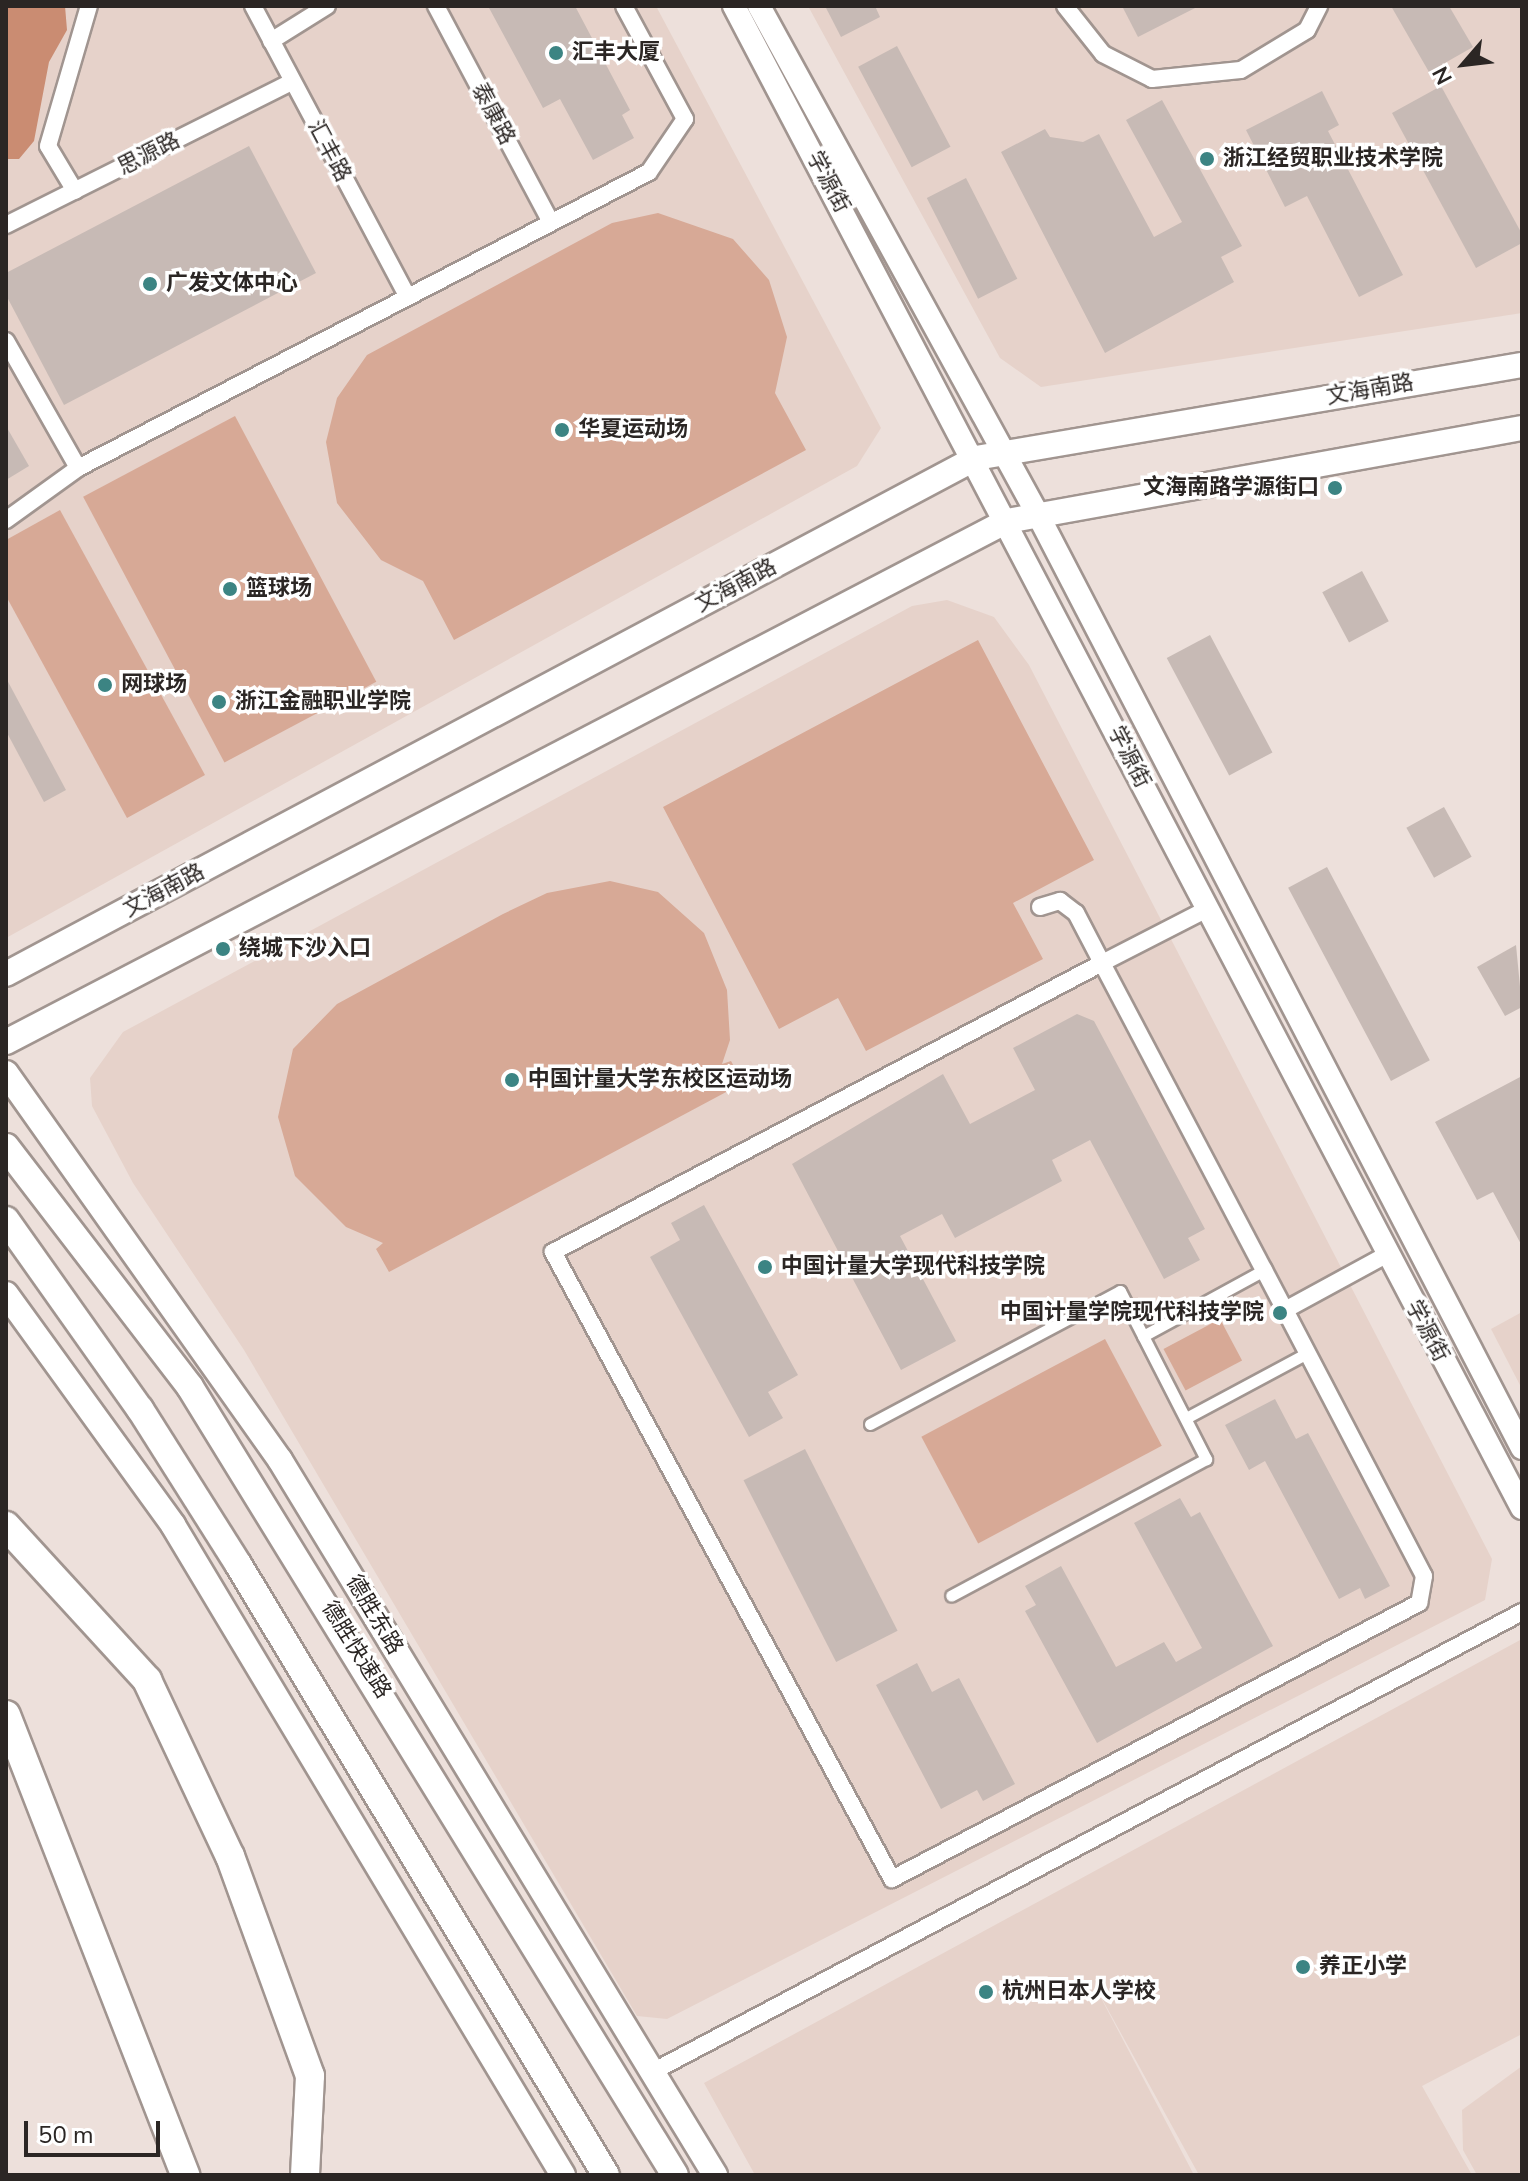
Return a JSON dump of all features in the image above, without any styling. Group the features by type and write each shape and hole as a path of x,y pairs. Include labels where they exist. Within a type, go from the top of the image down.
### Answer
{"highway":[{"name":"德胜快速路","path":"6,1147 190,1387 525,1925 675,2175"},
{"path":"6,1220 140,1409 606,2175"},
{"path":"14,1534 147,1680 230,1856 310,2076 305,2175"},
{"path":"6,1715 185,2175"}],"main road":[{"name":"学源街","path":"734,6 976,458 1386,1255 1522,1508"},
{"path":"759,6 1038,515 1522,1448"},
{"name":"文海南路","path":"6,974 976,458 1522,365"},
{"path":"6,1042 1007,521 1522,428"},
{"name":"德胜东路","path":"6,1073 280,1460 715,2175"},
{"path":"6,1294 173,1525 563,2175"}],"street":[{"path":"75,191 48,146 89,6"},
{"name":"汇丰路","path":"253,6 407,296"},
{"path":"271,41 327,6"},
{"name":"泰康路","path":"436,6 551,222"},
{"path":"6,520 78,468 649,172 685,119 624,6"},
{"path":"1065,6 1103,54 1152,79 1241,70 1307,30 1319,6"},
{"name":"思源路","path":"6,225 292,82"},
{"path":"6,341 78,468"},
{"path":"1040,907 1060,901 1076,913 1102,963 1285,1310 1424,1576 1419,1603 892,1879 553,1252 1102,963 1207,909"},
{"path":"1285,1310 1386,1255"},
{"path":"1143,1336 1264,1270"},
{"path":"870,1424 1120,1291 1206,1459 951,1596"},
{"path":"1186,1418 1307,1353"},
{"path":"654,2071 1522,1612"}],"shaded area":[{"name":"浙江金融职业学院","path":"6,6 656,6 881,428 857,466 6,938"},
{"path":"6,6 65,6 67,30 49,62 34,141 19,159 6,159"},
{"name":"浙江经贸职业技术学院","path":"808,6 1522,6 1522,313 1041,387 1000,358"},
{"name":"华夏运动场","path":"658,213 733,239 769,280 787,337 775,393 806,450 454,640 423,581 381,560 337,503 326,442 337,398 367,355 612,223"},
{"name":"篮球场","path":"235,416 376,682 224,763 83,497"},
{"name":"网球场","path":"60,510 205,775 127,818 6,596 6,540"},
{"name":"中国计量大学现代科技学院","path":"947,600 994,617 1029,665 1492,1559 1485,1600 667,2019 637,2016 244,1350 133,1183 92,1106 90,1078 123,1032 912,606"},
{"path":"978,640 1094,860 1013,903 1043,959 866,1051 838,998 779,1029 663,807"},
{"name":"中国计量大学东校区运动场","path":"610,881 658,892 704,933 727,990 730,1040 722,1064 731,1061 743,1083 389,1272 376,1249 383,1243 346,1227 295,1176 278,1117 293,1049 337,1004 503,914 547,893"},
{"path":"1522,1312 1522,1389 1491,1329"},
{"path":"1220,1319 1242,1360 1186,1391 1163,1349"},
{"path":"1105,1339 1162,1446 978,1543 921,1437"},
{"name":"养正小学","path":"1522,1639 1522,2034 1422,2086 1472,2175 1199,2175 1090,1977 1194,2175 755,2175 704,2083"},
{"path":"1522,2066 1522,2175 1477,2175 1463,2150 1462,2110"}],"building":[{"name":"汇丰大厦","path":"488,6 575,6 630,110 622,115 634,138 593,160 560,99 543,108"},
{"path":"825,6 875,6 880,17 841,37"},
{"path":"1122,6 1199,6 1138,37"},
{"path":"1391,6 1449,6 1473,47 1429,72"},
{"path":"897,46 951,147 912,167 858,67"},
{"path":"1441,86 1522,234 1522,243 1476,268 1392,113"},
{"path":"1322,91 1339,125 1328,131 1403,275 1359,297 1307,196 1285,207 1246,130"},
{"path":"1162,100 1242,246 1221,257 1234,282 1105,353 1001,152 1045,129 1050,137 1083,142 1099,134 1154,237 1182,222 1126,120"},
{"name":"广发文体中心","path":"249,146 316,273 64,405 6,295 6,273"},
{"path":"966,178 1017,279 978,299 927,198"},
{"path":"6,426 29,466 6,480"},
{"path":"1362,571 1389,621 1349,642 1322,592"},
{"path":"1210,635 1272,752 1229,775 1167,658"},
{"path":"6,678 66,790 44,802 6,731"},
{"path":"1444,807 1472,857 1434,878 1406,828"},
{"path":"1327,867 1430,1060 1391,1081 1288,888"},
{"path":"1516,945 1522,1007 1505,1016 1477,967"},
{"path":"1077,1014 1094,1021 1205,1229 1188,1238 1200,1260 1164,1279 1090,1140 1052,1160 1062,1181 955,1238 942,1214 900,1236 956,1341 901,1370 792,1164 943,1074 970,1124 1035,1090 1013,1048"},
{"path":"1522,1076 1522,1246 1493,1192 1477,1200 1435,1122"},
{"path":"704,1205 798,1375 768,1392 783,1418 749,1437 650,1257 680,1240 671,1223"},
{"path":"1275,1399 1296,1439 1308,1433 1390,1586 1365,1599 1360,1588 1339,1599 1265,1461 1249,1470 1225,1425"},
{"path":"805,1449 898,1631 836,1662 744,1480"},
{"path":"1180,1498 1191,1517 1200,1512 1273,1646 1097,1743 1025,1611 1036,1605 1025,1586 1061,1566 1116,1667 1164,1642 1176,1662 1202,1648 1134,1523"},
{"path":"917,1663 932,1692 959,1678 1015,1784 983,1801 977,1790 941,1809 876,1685"}],"place":[{"name":"汇丰大厦","path":"556,53"},
{"name":"浙江经贸职业技术学院","path":"1207,159"},
{"name":"广发文体中心","path":"150,284"},
{"name":"华夏运动场","path":"562,430"},
{"name":"文海南路学源街口","path":"1335,488"},
{"name":"篮球场","path":"230,589"},
{"name":"网球场","path":"105,685"},
{"name":"浙江金融职业学院","path":"219,702"},
{"name":"绕城下沙入口","path":"223,949"},
{"name":"中国计量大学东校区运动场","path":"512,1080"},
{"name":"中国计量大学现代科技学院","path":"765,1267"},
{"name":"中国计量学院现代科技学院","path":"1280,1313"},
{"name":"养正小学","path":"1303,1967"},
{"name":"杭州日本人学校","path":"986,1992"}]}
